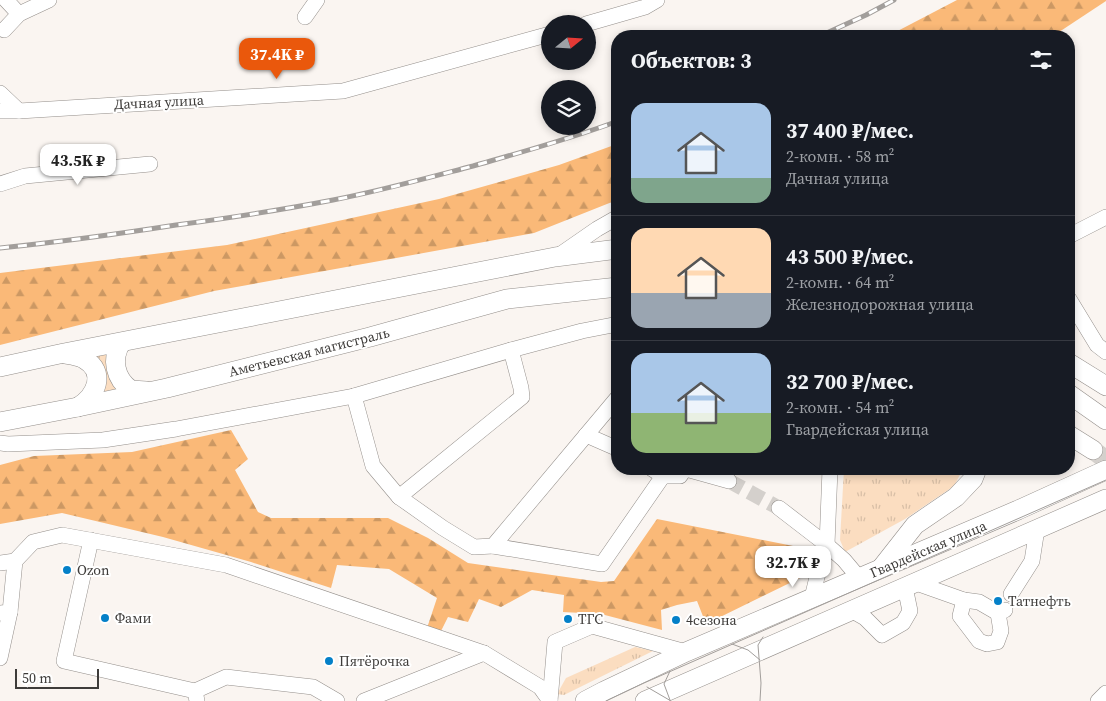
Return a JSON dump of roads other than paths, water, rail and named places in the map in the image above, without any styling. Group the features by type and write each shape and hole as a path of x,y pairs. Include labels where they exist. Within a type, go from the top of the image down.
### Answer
{"main road":[{"path":"0,367 555,258 611,250"},
{"name":"Аметьевская магистраль","path":"0,422 152,391 370,337 507,299 611,288"},
{"path":"121,343 115,359 116,369 123,383 131,390 152,391"},
{"path":"64,354 82,358 90,363 98,376 90,396 86,402 78,407"},
{"path":"1075,367 1106,386"},
{"path":"1075,398 1106,420"},
{"path":"1075,439 1093,450"},
{"name":"Гвардейская улица","path":"585,701 686,652 860,579 1106,470"},
{"path":"880,570 915,525 956,497 975,475"},
{"name":"Гвардейская улица","path":"645,701 833,622 851,610 1037,529 1097,508 1106,499"}],"street":[{"path":"6,0 20,14"},
{"path":"4,30 20,14 49,0"},
{"path":"305,17 318,0"},
{"path":"596,20 648,2"},
{"name":"Дачная улица","path":"0,111 343,91 541,36"},
{"path":"0,93 19,111"},
{"path":"0,184 25,176 150,164"},
{"path":"1075,233 1106,217"},
{"path":"555,258 611,222"},
{"path":"1075,309 1097,345 1106,352"},
{"path":"0,443 103,440 176,429 354,396 511,350 611,325"},
{"path":"398,497 522,397 511,350"},
{"path":"354,396 373,466 398,497 474,547 493,546 602,564 656,475"},
{"path":"493,546 611,405"},
{"path":"586,435 611,446"},
{"path":"707,475 729,481"},
{"path":"812,598 827,546 830,475"},
{"path":"779,508 844,560 860,579"},
{"path":"1011,594 1032,561 1037,529"},
{"path":"0,658 8,562 33,542 62,535 226,565 484,653 540,687 550,701"},
{"path":"90,540 64,661 196,696 226,677 313,687 337,701"},
{"path":"851,610 865,618 882,635 903,624 910,610 910,585 964,600 979,602 1002,612 1001,631 997,642 987,644 979,641 960,616 964,600"},
{"path":"550,701 555,642 592,626 686,652"},
{"path":"364,701 484,653"},
{"path":"1098,701 1106,693"}],"tunnel":[{"path":"1093,450 1106,460"},
{"path":"729,481 779,508"}],"tram line":[{"path":"606,701 1106,480"},
{"path":"760,701 761,683 758,645 763,637"},
{"path":"732,644 748,650 760,660"},
{"path":"670,671 664,684 670,700"},
{"path":"647,687 671,701"}],"railway":[{"path":"833,30 894,0"},
{"path":"0,248 216,220 351,196 473,166 611,123"}],"place":[{"name":"Ozon","path":"67,570"},
{"name":"Татнефть","path":"998,601"},
{"name":"Фами","path":"105,618"},
{"name":"ТГС","path":"568,619"},
{"name":"4сезона","path":"676,620"},
{"name":"Пятёрочка","path":"329,661"}]}
